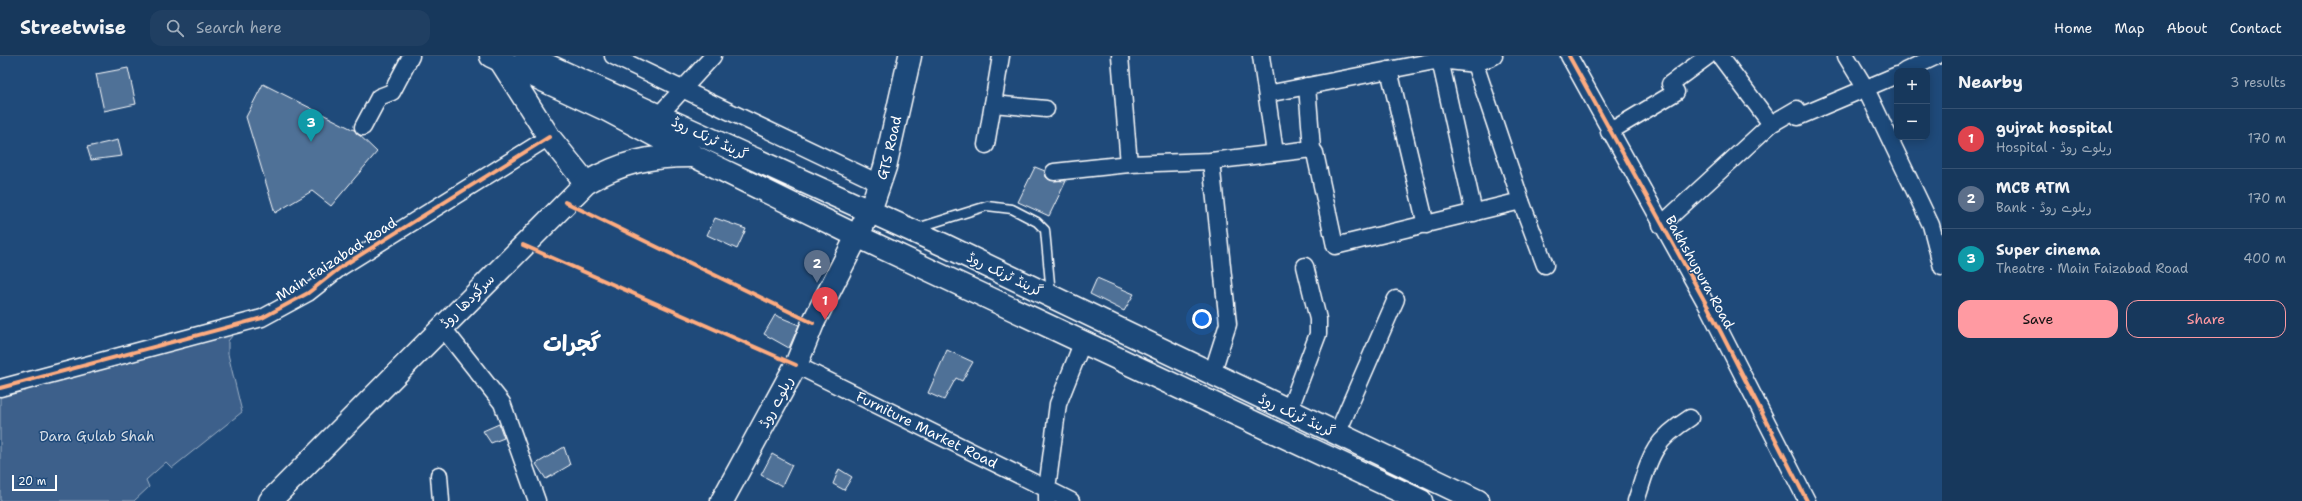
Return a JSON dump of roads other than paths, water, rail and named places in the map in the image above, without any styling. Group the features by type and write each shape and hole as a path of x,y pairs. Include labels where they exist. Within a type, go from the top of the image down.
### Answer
{"main road":[{"name":"گرینڈ ٹرنک روڈ","path":"528,56 911,230 1337,434 1464,498"},
{"name":"GTS Road","path":"857,236 870,211 881,184 910,56"},
{"name":"گرینڈ ٹرنک روڈ","path":"496,58 607,110 694,156 857,236 1421,501"},
{"path":"496,58 549,137 586,183"},
{"name":"سرگودھا روڈ","path":"270,501 586,183 621,165 663,156 694,156"},
{"name":"ریلوے روڈ","path":"722,501 796,365 813,323 857,236"}],"street":[{"path":"363,127 379,97 392,92 411,56"},
{"path":"613,56 881,184"},
{"path":"659,115 713,56"},
{"path":"986,145 1001,56"},
{"path":"1120,56 1128,164"},
{"path":"1262,56 1275,153"},
{"path":"1267,94 1389,70 1440,58 1475,64 1494,56"},
{"name":"Bakhshupura Road","path":"1569,56 1661,225 1709,309 1807,501"},
{"path":"1610,132 1676,92 1670,84 1708,56"},
{"path":"1720,56 1771,124"},
{"path":"1846,56 1866,89 1931,225 1942,267"},
{"path":"1911,68 1937,56"},
{"path":"1440,58 1474,213"},
{"path":"1475,64 1521,201 1545,265"},
{"path":"1389,70 1426,225"},
{"path":"1661,225 1771,124 1797,109 1798,116 1894,76"},
{"path":"1307,86 1312,149 1335,246 1521,201"},
{"path":"993,104 1046,109"},
{"name":"Main Faizabad Road","path":"0,388 262,318 308,293 341,267 549,137"},
{"path":"1054,172 1128,164 1211,161 1312,149"},
{"path":"1211,161 1228,324 1212,374"},
{"path":"1289,411 1318,334 1318,319 1305,266"},
{"path":"1337,434 1396,299"},
{"path":"442,327 502,403 537,501"},
{"path":"1047,495 1058,404 1083,341"},
{"name":"Furniture Market Road","path":"796,365 1047,495 1071,501"},
{"path":"1636,501 1651,453 1674,428 1690,418"},
{"path":"439,475 441,501"}],"lane":[{"path":"911,230 987,206 1012,209 1037,222 1045,230 1051,297"}],"place":[{"name":"Super cinema","path":"311,142"},
{"name":"MCB ATM","path":"817,283"},
{"name":"gujrat hospital","path":"825,320"}],"district":[{"name":"گجرات","path":"572,343"}],"park label":[{"name":"Dara Gulab Shah","path":"97,436"}]}
